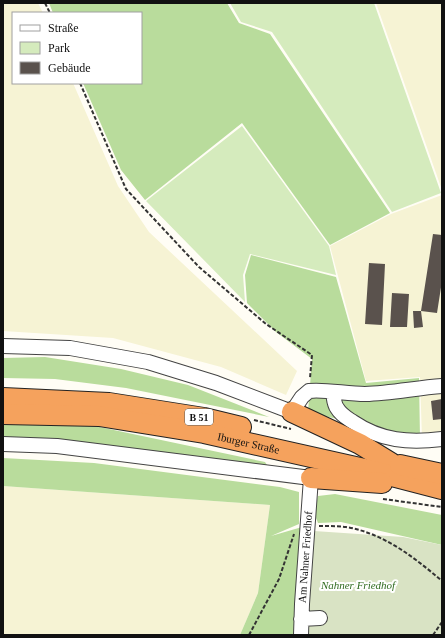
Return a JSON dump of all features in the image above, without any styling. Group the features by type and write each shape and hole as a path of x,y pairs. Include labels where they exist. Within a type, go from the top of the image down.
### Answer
{"highway":[{"name":"Iburger Straße","path":"3,398 109,403 204,418 391,463 437,483"},
{"path":"292,412 360,444 391,463"},
{"name":"Iburger Straße","path":"3,414 99,416 204,433 369,470 437,483"},
{"path":"311,478 437,483"}],"street":[{"path":"3,346 70,348 148,362 216,383 292,412 302,397 309,391 380,394 442,386"},
{"path":"333,393 336,407 343,415 364,430 391,440 420,442 442,440"},
{"path":"3,444 65,447 311,478"},
{"name":"Am Nahner Friedhof","path":"301,635 309,520 309,488 311,478"},
{"path":"301,619 320,618"}],"path":[{"path":"45,3 50,12"},
{"path":"80,84 126,189 200,267 266,324 312,355 309,391"},
{"path":"249,635 279,579 292,537 309,520 347,527 381,538 417,560 442,581"},
{"path":"433,635 442,622"}],"shaded area":[{"path":"3,3 38,3 42,12 12,12 12,84 73,84 118,186 149,232 297,371 286,395 221,367 113,338 3,331"},
{"path":"376,3 442,3 442,190"},
{"path":"442,195 442,436 422,439 420,377 366,381 330,246 391,214"},
{"path":"3,486 270,505 258,593 240,635 3,635"}],"green space":[{"path":"49,3 227,3 239,23 270,34 390,213 330,245 242,123 145,200 121,170 83,84 142,84 142,12 53,12"},
{"path":"230,3 374,3 441,193 392,212 272,32 241,22"},
{"path":"242,126 329,246 336,275 250,254 243,275 245,302 146,201"},
{"path":"251,255 336,277 366,383 419,378 420,439 308,412 312,359 276,332 247,303 245,275"},
{"path":"45,357 121,369 188,385 269,417 126,388 55,379 3,378 3,358"},
{"path":"3,421 90,425 265,462 269,468 3,439"},
{"path":"3,458 94,463 280,487 299,492 299,524 271,536 309,525 303,635 240,635 258,593 270,505 3,486"},
{"path":"335,494 442,515 442,545 341,522 318,523 314,513 318,496"},
{"name":"Nahner Friedhof","path":"314,531 403,537 442,545 442,635 301,635"}],"building":[{"path":"433,234 442,235 442,281 437,313 421,311"},
{"path":"369,263 385,264 382,325 365,324"},
{"path":"392,293 409,294 407,327 390,327"},
{"path":"413,311 421,311 423,327 414,328"},
{"path":"442,399 442,419 433,420 431,401"}]}
